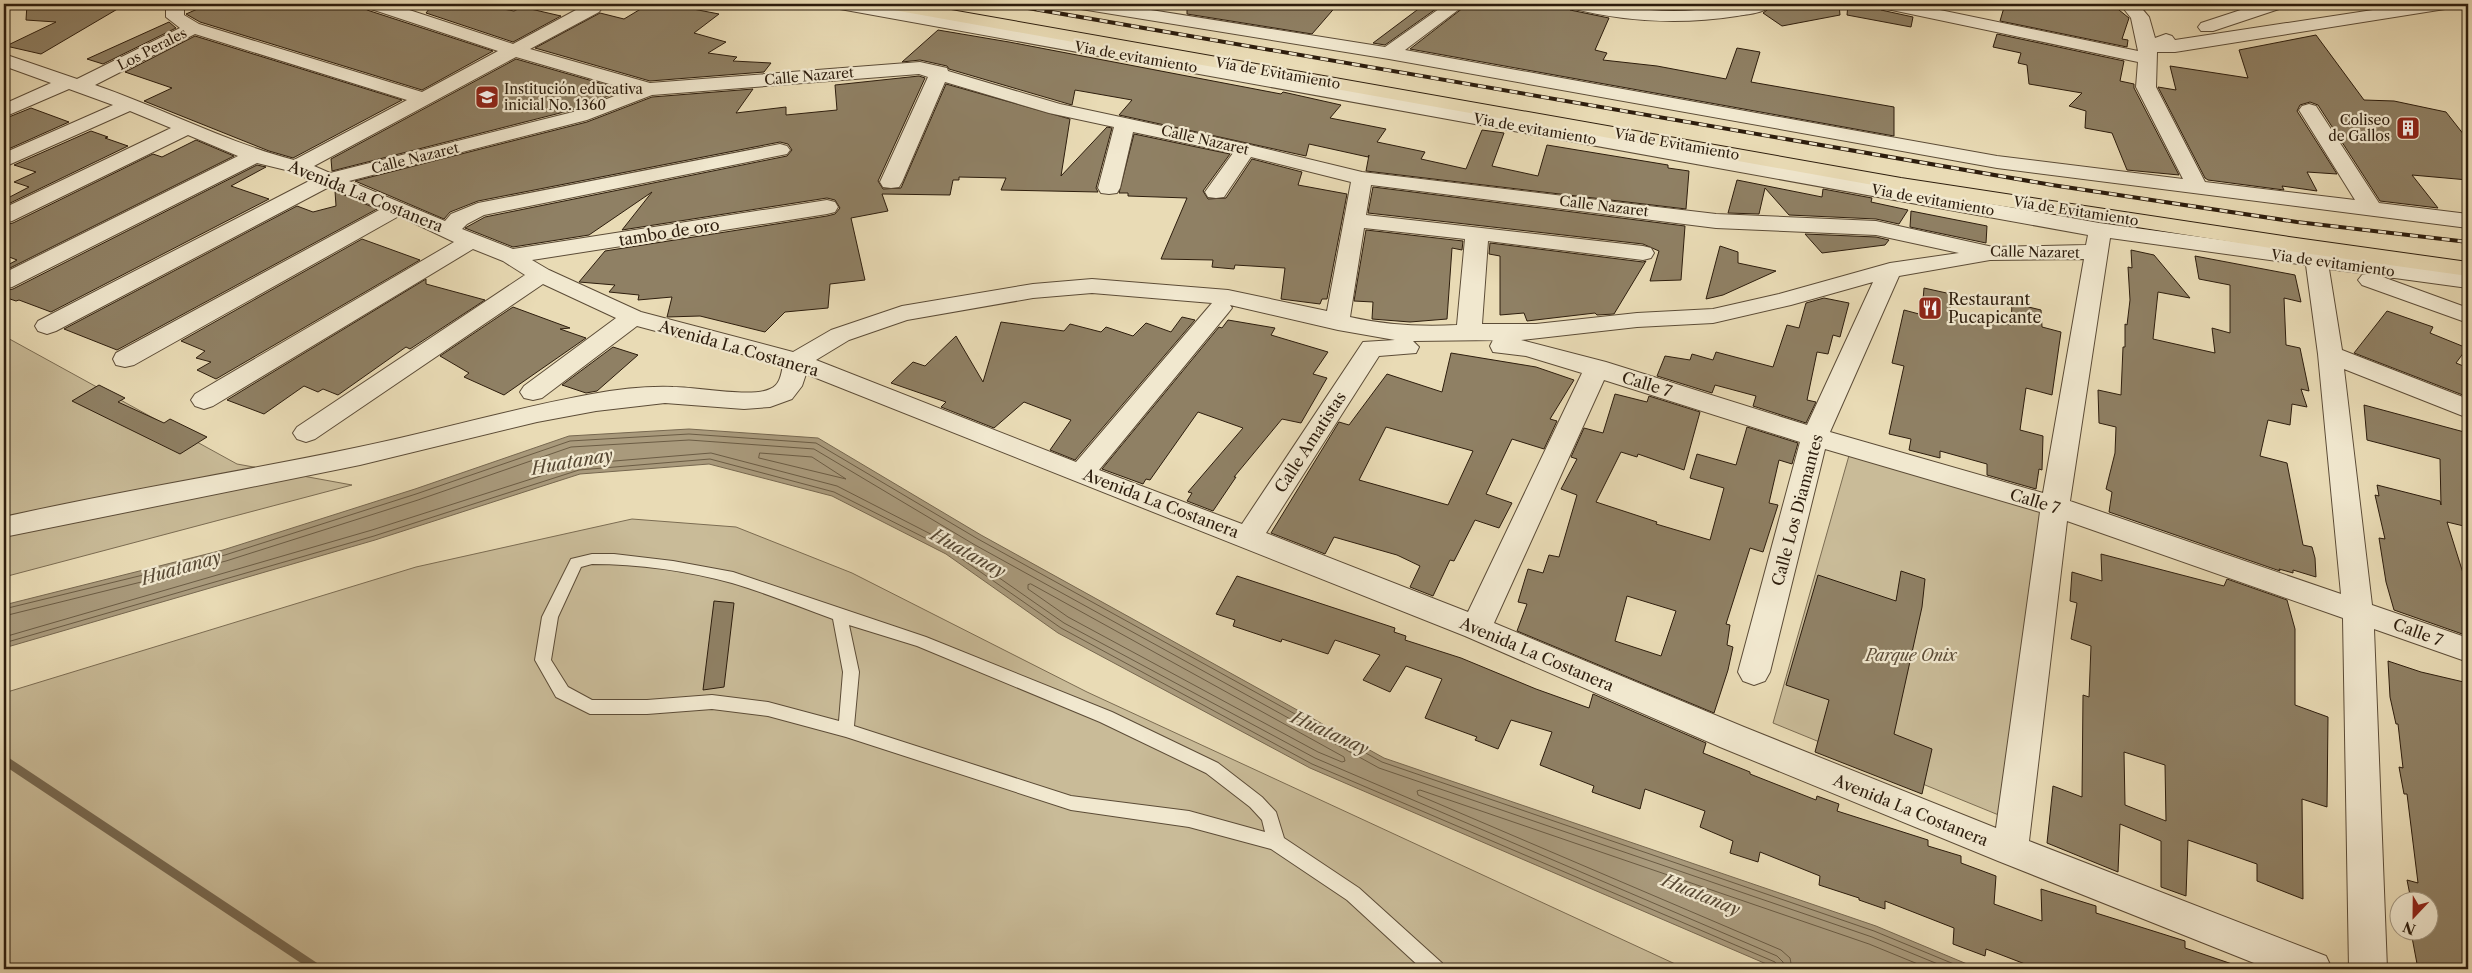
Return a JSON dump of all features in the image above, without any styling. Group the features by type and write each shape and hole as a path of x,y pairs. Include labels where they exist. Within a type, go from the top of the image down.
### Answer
{"highway":[{"name":"Vía de Evitamiento","path":"888,4 1892,182 2270,242 2468,269"},
{"name":"Vía de Evitamiento","path":"964,4 1972,182 2468,253"}],"street":[{"name":"Los Perales","path":"175,4 175,17 193,28"},
{"path":"374,4 513,50 649,89"},
{"name":"Via de evitamiento","path":"840,4 2098,241 2317,262 2468,281"},
{"path":"1081,4 1171,11 1389,54 1997,162 2468,221"},
{"path":"1389,54 1457,4"},
{"path":"1576,4 1652,18 1721,14 1758,7 1764,4"},
{"path":"1887,4 1945,10 2147,52 2445,4"},
{"path":"2129,4 2140,17 2147,52 2146,88 2198,188"},
{"path":"2147,52 2276,4"},
{"path":"297,167 593,8"},
{"name":"Los Perales","path":"4,110 75,84 193,28"},
{"path":"193,28 424,99"},
{"name":"Avenida La Costanera","path":"4,60 130,104 255,156 297,167 398,208 511,256 541,275 633,317 796,361 1038,458 1082,472 1248,536 1476,628 1732,737 2010,850 2312,969"},
{"name":"Calle Nazaret","path":"47,326 327,180 580,116 649,89 895,69 920,68 940,72 1056,109 1246,150 1362,178 1716,221 1876,228 1905,232 1993,254 2098,241"},
{"path":"890,182 940,72"},
{"path":"4,161 130,104"},
{"path":"2309,110 2372,210"},
{"path":"1108,188 1125,123"},
{"path":"4,216 187,128"},
{"path":"204,400 460,235 459,219 478,210 780,150"},
{"path":"1216,192 1246,150"},
{"path":"4,282 255,156"},
{"path":"1338,323 1339,304 1356,221 1362,178"},
{"name":"tambo de oro","path":"511,256 827,207"},
{"path":"126,359 398,208"},
{"path":"1356,221 1643,253"},
{"path":"1469,332 1477,233"},
{"path":"2010,850 2055,506 2098,241"},
{"path":"4,527 75,510 359,456 569,407 620,398 673,395 731,398 756,402 778,396 793,382 796,361 840,335 902,313 1033,291 1092,286 1228,297 1381,332 1416,334 1536,332 1637,320 1713,316 1783,300 1890,270 1993,254"},
{"path":"2368,969 2358,610 2330,354 2317,262 2468,316"},
{"name":"Calle Los Diamantes","path":"1754,672 1815,437 1890,270"},
{"path":"306,434 541,275"},
{"path":"1082,472 1220,308"},
{"path":"534,392 633,317"},
{"name":"Calle 7","path":"1372,348 1507,346 1528,348 1815,437 2055,506 2358,610 2468,650"},
{"name":"Calle Amatistas","path":"1248,536 1372,348"},
{"path":"2330,354 2468,410"},
{"path":"1476,628 1597,368"}],"lane":[{"path":"1276,843 1270,817 1256,802 1212,768 1106,718 921,641 733,578 673,566 614,559 592,559 576,563 550,617 543,660 562,692 590,707 647,707 712,702 768,708 846,730 1071,803 1189,819 1276,843 1353,894 1435,969"},
{"path":"840,615 851,672 846,730"}],"green space":[{"path":"4,336 237,464 352,485 4,577"},
{"name":"Parque Onix","path":"1850,452 2043,510 2006,818 1773,723"},
{"path":"632,519 736,527 852,573 1087,692 1686,969 4,969 4,693 416,567"}],"water":[{"name":"Huatanay","path":"689,429 818,438 981,535 1384,758 1876,926 1979,969 1778,969 1310,768 1058,633 946,554 832,496 709,464 580,474 375,540 4,648 4,605 223,550 415,489 569,436"}],"building":[{"path":"27,4 126,4 41,54 6,46 56,22 26,20"},
{"path":"209,4 360,4 367,10 493,51 422,90 200,22 186,14"},
{"path":"433,4 476,4 514,11 522,7 561,16 513,42 426,13"},
{"path":"649,4 667,4 719,14 694,33 726,42 708,53 737,57 733,61 771,63 764,72 650,81 535,48 600,13 624,19"},
{"path":"1187,4 1338,4 1312,34 1187,14"},
{"path":"1425,4 1443,4 1385,45 1373,43"},
{"path":"1468,4 1565,4 1570,10 1609,18 1595,50 1607,53 1603,60 1657,66 1726,79 1737,48 1760,52 1751,82 1894,107 1894,136 1410,49"},
{"path":"1775,4 1839,4 1840,15 1782,26 1763,13"},
{"path":"1848,4 1876,4 1881,10 1913,17 1911,27 1847,15"},
{"path":"2005,4 2114,6 2129,18 2122,39 2128,40 2127,47 2000,21"},
{"path":"169,22 176,28 103,64 87,59"},
{"path":"938,30 1281,94 1283,92 1341,105 1330,118 1386,129 1377,142 1425,152 1421,159 1466,169 1482,130 1504,133 1492,166 1538,176 1547,145 1668,165 1668,168 1689,171 1686,209 1366,171 1369,155 1368,157 1309,144 1306,156 1119,115 1132,100 1075,90 1072,105 949,69 947,66 920,60 902,62"},
{"path":"1997,34 2124,61 2120,81 2134,84 2134,88 2179,175 2127,170 2112,133 2085,128 2086,111 2069,106 2082,93 2029,84 2027,65 2018,63 2021,53 1993,47"},
{"path":"2316,35 2364,100 2394,101 2446,112 2468,140 2468,180 2412,175 2438,208 2380,201 2318,105 2310,102 2300,105 2297,111 2337,174 2307,172 2317,191 2282,186 2284,190 2208,180 2205,178 2158,87 2176,90 2170,66 2248,78 2239,50"},
{"path":"195,36 402,100 293,158 269,151 144,101 172,88 125,72"},
{"path":"516,59 624,90 572,110 332,171 331,159"},
{"path":"919,76 925,78 878,181 883,189 901,188 946,84 1070,119 1061,176 1107,127 1112,128 1096,188 1098,192 1001,190 1006,178 959,177 959,180 953,180 950,195 882,194 888,211 851,218 865,280 830,284 828,308 785,312 765,332 700,316 667,317 672,297 638,300 639,295 609,292 615,285 579,282 605,251 827,216 835,214 840,208 835,200 827,198 622,230 652,192 589,235 513,247 465,228 485,217 787,156 792,150 788,144 780,142 478,201 450,212 444,219 355,181 587,122 652,97 753,89 736,113 786,107 786,115 837,110 835,85"},
{"path":"31,108 69,122 4,151 4,119"},
{"path":"91,131 128,146 4,206 4,200 29,187 14,182 36,172 14,165"},
{"path":"1134,134 1230,154 1203,191 1208,199 1226,198 1252,159 1302,172 1298,185 1347,194 1327,299 1322,299 1320,304 1281,299 1285,268 1235,265 1234,269 1212,267 1213,260 1161,259 1187,198 1128,196 1128,193 1119,193"},
{"path":"196,140 234,156 4,271 4,267 17,260 4,255 4,225 13,223 153,154 162,157"},
{"path":"257,165 266,167 231,186 269,199 51,312 19,300 16,301 4,297 4,291 13,289"},
{"path":"1737,180 1822,197 1823,189 1872,198 1871,202 1908,210 1899,224 1876,219 1789,215 1765,188 1759,214 1728,213"},
{"path":"1373,187 1685,226 1681,280 1650,281 1659,251 1643,244 1368,213"},
{"path":"335,191 377,209 117,350 64,329 297,206 313,212 336,206"},
{"path":"1911,211 1987,226 1986,243 1910,227"},
{"path":"1366,230 1463,241 1462,250 1452,248 1447,319 1410,322 1372,319 1373,302 1354,301"},
{"path":"1805,234 1876,237 1889,240 1885,245 1822,253"},
{"path":"362,239 420,260 216,379 197,370 211,362 196,358 205,351 181,341"},
{"path":"1490,243 1646,261 1614,314 1597,315 1595,313 1527,321 1524,313 1500,315 1500,256 1489,254"},
{"path":"1720,246 1738,252 1738,263 1776,271 1723,295 1706,299"},
{"path":"2131,250 2154,255 2190,298 2158,292 2153,339 2215,353 2212,328 2230,333 2230,285 2199,279 2195,256 2295,275 2301,302 2284,298 2286,345 2300,348 2309,391 2301,389 2307,407 2292,404 2290,425 2268,420 2260,456 2287,463 2303,545 2312,547 2315,558 2316,577 2293,570 2293,573 2279,569 2280,571 2109,512 2112,492 2106,489 2115,453 2116,427 2099,423 2098,390 2121,395 2125,324 2127,325 2130,300 2128,267 2132,268"},
{"path":"426,279 426,284 485,300 410,349 406,347 338,395 323,389 318,392 304,386 264,414 227,400"},
{"path":"1924,288 1951,294 1950,310 2011,325 2012,303 2041,310 2042,327 2061,332 2052,395 2026,388 2020,430 2043,436 2042,470 2039,469 2036,489 1987,475 1987,464 1940,451 1940,458 1909,450 1911,439 1889,434 1904,366 1892,363 1904,310 1919,314 1919,311 1922,312"},
{"path":"1824,298 1849,303 1840,337 1833,335 1828,354 1817,352 1807,400 1816,402 1806,423 1753,406 1756,396 1715,385 1712,393 1657,376 1665,356 1690,360 1692,354 1713,360 1716,352 1773,367 1787,325 1799,328 1806,303"},
{"path":"513,307 570,328 560,329 586,338 504,395 464,377 469,373 440,356"},
{"path":"2387,311 2433,327 2430,333 2467,348 2456,363 2468,368 2468,397 2354,353"},
{"path":"1182,317 1195,320 1075,460 1050,450 1071,420 1024,402 994,428 941,407 946,402 891,383 913,362 925,366 956,336 983,382 1001,322 1064,331 1070,324 1101,332 1106,327 1133,336 1146,323 1171,332"},
{"path":"1228,320 1275,328 1271,335 1328,352 1313,374 1327,378 1301,423 1282,419 1234,477 1236,477 1213,511 1187,501 1192,493 1188,492 1243,428 1198,412 1150,480 1146,479 1143,484 1102,469 1219,327 1222,328"},
{"path":"613,347 638,355 597,391 586,393 562,385"},
{"path":"1451,353 1536,367 1574,380 1550,419 1557,421 1544,449 1512,439 1486,494 1512,503 1499,528 1475,520 1454,561 1450,560 1433,596 1410,587 1420,566 1397,555 1334,537 1325,554 1271,533 1339,422 1349,425 1387,374 1442,392","holes":["1386,427 1473,451 1448,505 1359,480"]},
{"path":"99,385 125,398 118,402 164,423 170,419 207,437 180,454 72,401"},
{"path":"1615,394 1647,402 1649,396 1700,412 1684,470 1638,454 1637,457 1621,452 1596,502 1657,522 1656,524 1710,540 1724,488 1690,478 1697,454 1736,465 1747,427 1798,443 1792,464 1779,460 1769,503 1778,505 1763,552 1750,548 1726,624 1730,625 1727,645 1733,647 1728,670 1714,713 1517,631 1527,604 1518,602 1528,569 1543,573 1549,555 1559,557 1577,495 1561,489 1577,459 1571,457 1584,428 1603,433","holes":["1627,596 1676,611 1661,656 1615,641"]},
{"path":"2364,405 2468,433 2468,527 2447,522 2468,589 2468,636 2394,610 2386,582 2379,538 2385,539 2375,495 2379,496 2377,485 2440,501 2441,505 2440,459 2367,440"},
{"path":"2101,554 2224,586 2227,579 2287,600 2295,629 2295,705 2328,717 2327,807 2302,799 2303,899 2257,881 2257,864 2188,840 2186,896 2161,887 2161,841 2120,824 2118,872 2047,843 2053,786 2082,797 2083,695 2089,697 2091,646 2071,639 2077,603 2070,601 2072,572 2102,581","holes":["2124,752 2165,765 2166,821 2125,805"]},
{"path":"1901,571 1925,579 1922,607 1894,734 1932,749 1922,794 1815,752 1829,700 1786,685 1818,575 1896,601"},
{"path":"1237,576 1395,628 1394,632 1406,636 1405,640 1461,658 1536,689 1589,708 1593,694 1706,743 1703,753 1750,772 1750,774 1816,800 1817,796 1839,804 1837,811 1928,840 1928,846 1961,856 1961,863 1996,876 1994,904 2042,921 2041,889 2096,906 2096,913 2185,941 2185,948 2238,966 2238,969 2038,969 1986,949 1985,956 1953,944 1954,928 1885,901 1885,909 1819,885 1820,876 1760,852 1758,862 1730,853 1733,841 1700,827 1705,811 1645,789 1640,809 1592,792 1594,786 1540,765 1552,732 1511,720 1498,749 1475,740 1477,737 1425,718 1442,679 1406,666 1390,692 1363,680 1380,655 1335,640 1328,654 1282,639 1281,642 1233,626 1235,620 1216,614"},
{"path":"714,601 734,603 724,687 703,690"},
{"path":"2388,661 2421,672 2468,683 2468,969 2418,969 2413,940 2440,940 2440,890 2409,890 2407,880 2418,883 2407,794 2404,794 2399,767 2403,768 2398,724 2396,724 2390,697"}],"waterway":[{"path":"4,760 318,969"}],"railway":[{"path":"1005,4 2052,185 2297,222 2468,242"}],"place":[{"name":"Institución educativa inicial No. 1360","path":"487,97"},
{"name":"Coliseo de Gallos","path":"2408,128"},
{"name":"Restaurant Pucapicante","path":"1930,308"}]}
